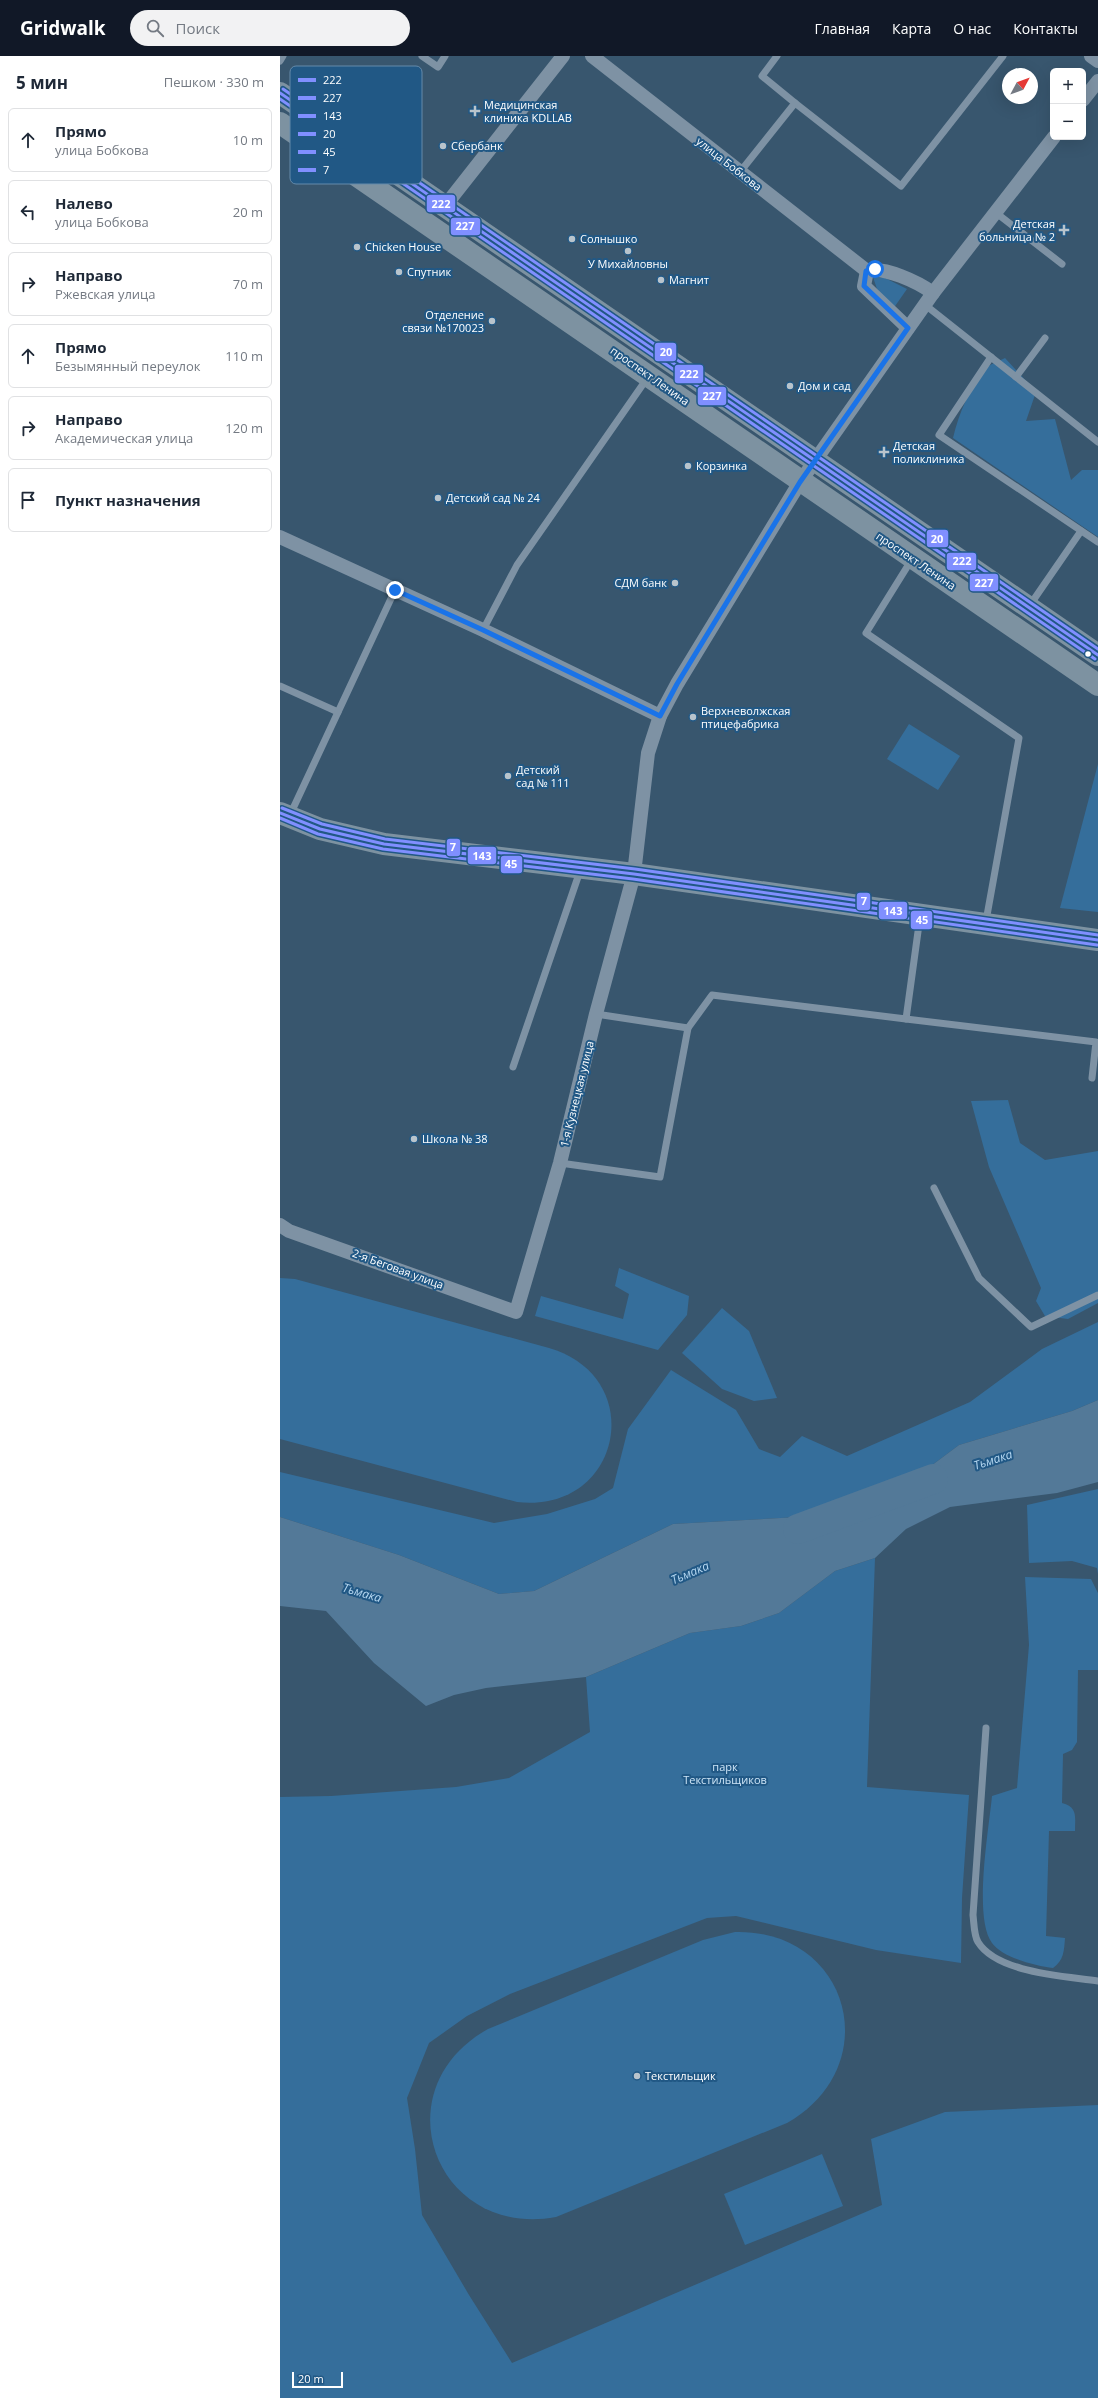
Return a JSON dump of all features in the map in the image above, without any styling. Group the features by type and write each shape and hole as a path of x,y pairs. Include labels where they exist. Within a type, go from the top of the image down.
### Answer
{"main road":[{"name":"проспект Ленина","path":"280,93 290,100"},
{"name":"проспект Ленина","path":"280,124 290,131"},
{"name":"проспект Ленина","path":"368,184 649,375 800,482 1098,685"},
{"name":"проспект Ленина","path":"413,184 1098,655"},
{"path":"284,815 320,829 384,844 581,869 634,874 1098,940"}],"street":[{"path":"445,206 563,56"},
{"name":"улица Бобкова","path":"592,56 866,271"},
{"path":"1091,56 1098,61"},
{"path":"1086,96 1098,81"},
{"name":"1-я Кузнецкая улица","path":"516,1312 560,1163 596,1014 634,874 648,753 660,716 677,684 800,482 924,304 1052,140"},
{"path":"908,328 864,286 866,271 875,269 919,283 933,293"},
{"path":"280,537 483,630 660,716"},
{"name":"2-я Беговая улица","path":"283,1230 516,1312"}],"lane":[{"path":"280,61 283,56"},
{"path":"422,56 438,67 445,56"},
{"path":"777,56 762,76 901,186 1002,56"},
{"path":"740,172 795,102"},
{"path":"995,212 1062,264"},
{"path":"924,304 1098,442"},
{"path":"1016,377 1045,338"},
{"path":"991,357 939,434 1098,542"},
{"path":"483,630 517,564 649,375"},
{"path":"1029,607 1081,531"},
{"path":"912,559 866,633 1019,738 986,924"},
{"path":"284,815 338,712 395,590"},
{"path":"280,686 338,712"},
{"path":"513,1067 581,869"},
{"path":"906,1019 920,915"},
{"path":"560,1163 660,1177 688,1028 712,995 1096,1042 1092,1078"},
{"path":"596,1014 688,1028"},
{"path":"934,1188 979,1278 1031,1327 1098,1295"},
{"path":"986,1728 973,1915 977,1941 987,1953 1001,1962 1045,1973 1098,1981"}],"green space":[{"path":"873,277 885,278 907,289 893,309 877,289"},
{"path":"1005,358 1036,392 1026,421 1055,419 1071,480 1082,470 1098,470 1098,537 953,438 958,419 966,400 976,383 990,366"},
{"path":"909,724 960,756 938,790 887,759"},
{"path":"1098,764 1098,912 1060,908"},
{"path":"1008,1100 1020,1143 1045,1160 1098,1151 1098,1303 1068,1319 1045,1316 1036,1301 1041,1288 989,1167 971,1101"},
{"path":"619,1268 689,1296 687,1315 658,1350 535,1316 541,1296 623,1319 629,1294 615,1286"},
{"path":"280,1278 295,1279 549,1348 581,1363 601,1386 611,1413 610,1440 600,1466 580,1487 553,1500 517,1502 280,1439"},
{"path":"722,1308 749,1331 777,1398 754,1401 722,1389 682,1353"},
{"path":"1098,1322 1098,1400 1072,1411 959,1445 892,1495 836,1515 673,1524 534,1591 499,1594 399,1555 280,1517 280,1472 494,1523 547,1514 595,1499 613,1488 628,1429 671,1370 736,1410 759,1449 780,1457 802,1436 847,1456 970,1402 1042,1349"},
{"path":"1098,1489 1098,1574 1097,1568 1072,1561 1029,1563 1027,1505"},
{"name":"парк Текстильщиков","path":"875,1558 867,1787 969,1795 962,1898 961,1963 876,1950 736,1916 707,1918 510,1994 467,2016 429,2043 407,2098 415,2149 422,2215 469,2295 512,2363 882,2205 871,2139 945,2112 1098,2105 1098,2398 280,2398 280,1797 331,1796 456,1787 509,1778 590,1732 586,1677 690,1633 741,1626 779,1613 835,1571"},
{"path":"1025,1577 1091,1579 1098,1593 1098,1670 1078,1670 1077,1742 1072,1750 1063,1754 1062,1803 1071,1807 1073,1810 1075,1817 1075,1831 1049,1831 1046,1936 1065,1938 1064,1951 1059,1962 1053,1968 1020,1960 997,1948 992,1943 986,1931 984,1914 984,1872 992,1796 1017,1788 1029,1645"},
{"name":"Текстильщик","path":"735,1932 774,1937 806,1953 828,1976 842,2005 845,2037 837,2069 818,2098 787,2123 556,2217 514,2218 479,2205 453,2183 436,2154 430,2121 436,2087 455,2055 488,2029 703,1940"},
{"path":"822,2154 843,2206 745,2245 724,2194"}],"water":[{"path":"1098,1400 1098,1482 1057,1493 950,1507 906,1529 875,1558 835,1571 779,1613 741,1626 690,1633 586,1677 486,1688 454,1695 426,1706 374,1663 326,1611 280,1606 280,1517 399,1555 499,1594 534,1591 673,1524 836,1515 892,1495 959,1445 1072,1411"}],"waterway":[{"name":"Тьмака","path":"798,1529 933,1479"}],"transit line":[{"name":"20","path":"283,89 290,94"},
{"name":"222","path":"280,93 290,100"},
{"name":"227","path":"280,99 290,106"},
{"name":"227","path":"404,184 1095,659"},
{"name":"222","path":"412,184 1098,655"},
{"name":"20","path":"421,184 1098,649"},
{"name":"7","path":"282,808 322,824 385,839 635,869 1098,935"},
{"name":"143","path":"280,813 320,829 384,844 634,874 1098,940"},
{"name":"45","path":"280,818 318,834 383,849 633,879 1097,945"}],"place":[{"name":"Медицинская клиника KDLLAB","path":"475,111"},
{"name":"Сбербанк","path":"443,146"},
{"name":"Детская больница № 2","path":"1064,230"},
{"name":"Солнышко","path":"572,239"},
{"name":"Chicken House","path":"357,247"},
{"name":"У Михайловны","path":"628,251"},
{"name":"Спутник","path":"399,272"},
{"name":"Магнит","path":"661,280"},
{"name":"Отделение связи №170023","path":"492,321"},
{"name":"Дом и сад","path":"790,386"},
{"name":"Детская поликлиника","path":"884,452"},
{"name":"Корзинка","path":"688,466"},
{"name":"Детский сад № 24","path":"438,498"},
{"name":"СДМ банк","path":"675,583"},
{"name":"Верхневолжская птицефабрика","path":"693,717"},
{"name":"Детский сад № 111","path":"508,776"},
{"name":"Школа № 38","path":"414,1139"},
{"name":"Текстильщик","path":"637,2076"}],"route":[{"path":"395,590 632,700 660,716 677,684 800,482 908,328 864,286 866,271 875,269"}]}
